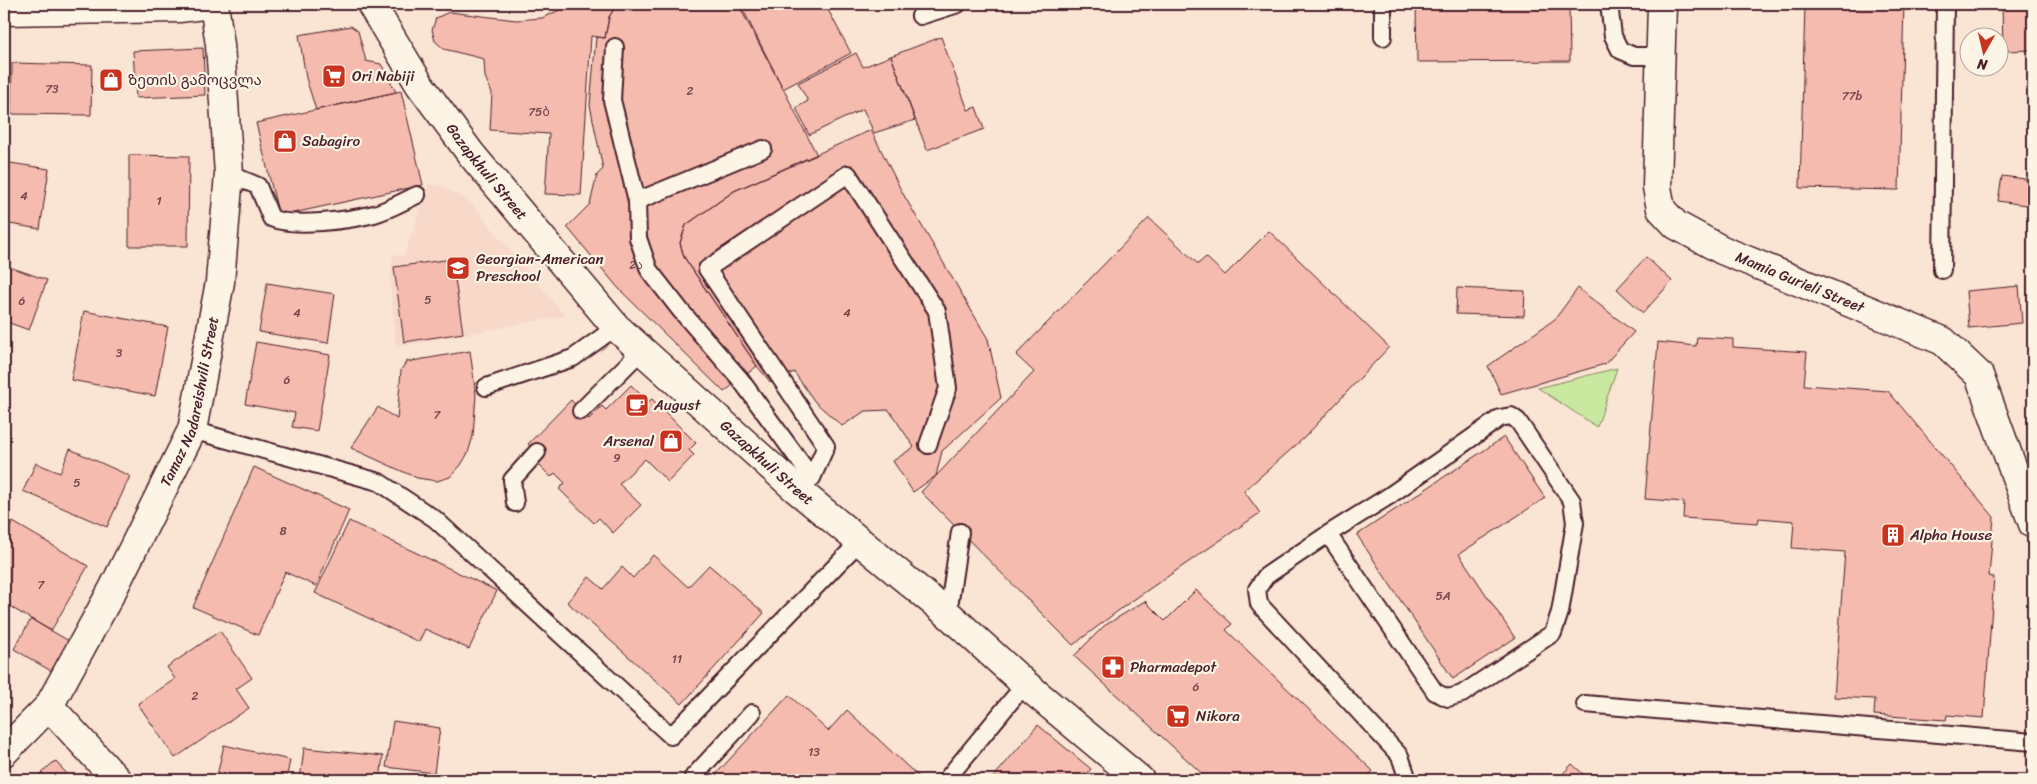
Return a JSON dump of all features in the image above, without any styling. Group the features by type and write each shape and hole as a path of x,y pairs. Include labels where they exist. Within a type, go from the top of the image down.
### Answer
{"street":[{"path":"4,11 179,8 212,4"},
{"name":"Tamaz Nadareishvili Street","path":"4,752 49,706 113,589 192,430 220,282 229,174 220,45 212,4"},
{"name":"Gazapkhuli Street","path":"371,4 420,85 470,154 616,327 804,483 859,542 948,614 1025,684 1140,780"},
{"name":"Mamia Gurieli Street","path":"1662,4 1657,187 1661,209 1676,225 1722,250 1943,342 1979,375 2033,524"},
{"path":"49,706 117,780"}],"lane":[{"path":"920,16 958,4"},
{"path":"1383,4 1383,36"},
{"path":"1609,4 1613,36 1620,50 1634,56 1662,56"},
{"path":"1942,270 1945,4"},
{"path":"615,47 612,100 637,201 638,238 649,270 681,311 740,379 804,483 826,446 707,268 848,174 936,311 948,388 928,445"},
{"path":"637,201 763,149"},
{"path":"229,174 258,186 271,218 281,222 310,223 375,214 417,195"},
{"path":"486,387 573,358 616,327"},
{"path":"581,410 642,350"},
{"path":"1328,534 1435,692 1448,698 1462,694 1553,633 1560,612 1575,523 1572,501 1518,421 1511,416 1500,418 1389,496 1328,534 1266,576 1257,589 1259,604 1400,756 1408,780"},
{"path":"192,430 379,482 435,519 671,736 859,542"},
{"path":"515,503 512,480 537,452"},
{"path":"948,614 960,532"},
{"path":"946,780 1025,684"},
{"path":"1585,704 2033,742"},
{"path":"696,780 693,777 752,712"}],"shaded area":[{"name":"Georgian-American Preschool","path":"429,184 441,186 469,201 565,316 396,347 390,280 393,255 404,256"}],"green space":[{"path":"1617,368 1597,427 1538,388"}],"building":[{"path":"573,4 617,4 609,17 605,38 591,36 581,195 545,194 549,134 490,130 492,93 485,77 484,59 444,49 435,41 432,30 436,18 449,12 516,20 542,18"},
{"path":"617,4 740,4 817,155 734,191 686,225 680,243 684,257 757,366 724,392 620,290 567,227 590,204 597,175 603,169 590,105 596,37 605,38 609,17"},
{"path":"738,4 825,4 851,53 783,89"},
{"path":"1416,4 1569,4 1570,61 1417,62"},
{"path":"1805,4 1904,4 1899,190 1800,188"},
{"path":"2002,4 2033,4 2033,50 2010,51 2010,28 2003,28"},
{"path":"351,26 358,31 366,61 381,64 396,92 316,110 306,78 299,35"},
{"path":"941,37 968,110 976,107 984,129 927,150 891,56"},
{"path":"203,48 205,95 136,98 133,51"},
{"path":"856,53 863,67 891,56 915,120 874,133 863,109 809,135 796,108 808,101 798,83"},
{"path":"12,63 92,65 91,115 11,114"},
{"path":"401,91 423,185 279,216 256,123"},
{"path":"871,130 902,192 988,339 1001,398 942,451 936,476 913,492 893,461 914,447 889,410 865,411 842,426 815,402 794,372 771,383 757,366 684,257 680,243 686,225 734,191"},
{"path":"129,155 189,156 188,246 129,246"},
{"path":"4,162 49,169 40,229 4,223"},
{"path":"2002,176 2033,180 2033,206 1998,201"},
{"path":"1149,218 1198,264 1206,257 1225,275 1269,231 1389,347 1304,438 1244,491 1260,513 1126,605 1073,645 921,492 1034,372 1016,355"},
{"path":"1646,257 1672,281 1643,313 1617,289"},
{"path":"452,259 463,333 404,342 394,267"},
{"path":"4,265 47,280 29,330 4,321"},
{"path":"267,283 335,294 328,343 259,332"},
{"path":"2019,286 2022,323 1969,328 1966,291"},
{"path":"1457,288 1525,291 1524,316 1456,314"},
{"path":"1578,288 1634,332 1605,364 1501,394 1488,366 1555,319"},
{"path":"84,311 168,327 155,396 71,380"},
{"name":"Alpha House","path":"1697,337 1733,339 1733,347 1807,352 1804,385 1888,391 1994,517 1989,576 1994,577 1984,718 1947,715 1946,720 1874,715 1875,699 1834,697 1845,552 1792,548 1794,521 1759,518 1758,523 1683,518 1684,502 1645,499 1658,342 1696,346"},
{"path":"256,342 330,355 317,431 292,427 295,413 245,404"},
{"path":"470,351 476,395 473,436 468,453 461,465 450,477 437,481 417,478 351,448 378,407 397,419 401,370 406,362"},
{"path":"631,385 648,402 652,399 696,443 689,450 694,455 668,482 645,459 619,484 641,505 613,533 599,518 594,523 559,489 565,483 555,473 551,477 537,463 543,458 528,444 571,400 589,419 602,406 606,410"},
{"path":"1504,437 1545,498 1459,554 1515,638 1453,679 1357,535"},
{"path":"70,449 130,476 107,527 23,491 36,463 60,473"},
{"path":"254,467 349,510 316,586 285,572 258,635 193,607"},
{"path":"349,521 497,591 469,649 425,629 419,642 315,593"},
{"path":"13,522 88,566 51,631 4,603 4,538"},
{"path":"653,555 688,587 709,565 764,613 682,704 567,602 589,577 603,589 622,567 633,578"},
{"path":"1196,590 1232,624 1226,630 1373,771 1364,780 1209,780 1074,656 1104,626 1145,601 1165,621"},
{"path":"31,619 69,641 51,671 14,649"},
{"path":"220,631 252,678 236,689 249,708 175,758 138,704 175,679 167,667"},
{"path":"789,695 828,731 847,710 922,780 723,780 716,774"},
{"path":"393,721 440,728 434,773 386,767"},
{"path":"1038,725 1091,769 1082,780 991,780"},
{"path":"224,745 290,760 286,780 216,780"},
{"path":"304,748 383,756 380,780 300,780"},
{"path":"55,761 73,780 33,780"},
{"path":"1572,764 1590,780 1557,780"}],"place":[{"name":"Ori Nabiji","path":"334,76"},
{"name":"ზეთის გამოცვლა","path":"111,80"},
{"name":"Sabagiro","path":"285,141"},
{"name":"Georgian-American Preschool","path":"458,268"},
{"name":"August","path":"637,405"},
{"name":"Arsenal","path":"671,441"},
{"name":"Alpha House","path":"1893,535"},
{"name":"Pharmadepot","path":"1113,667"},
{"name":"Nikora","path":"1178,716"}]}
